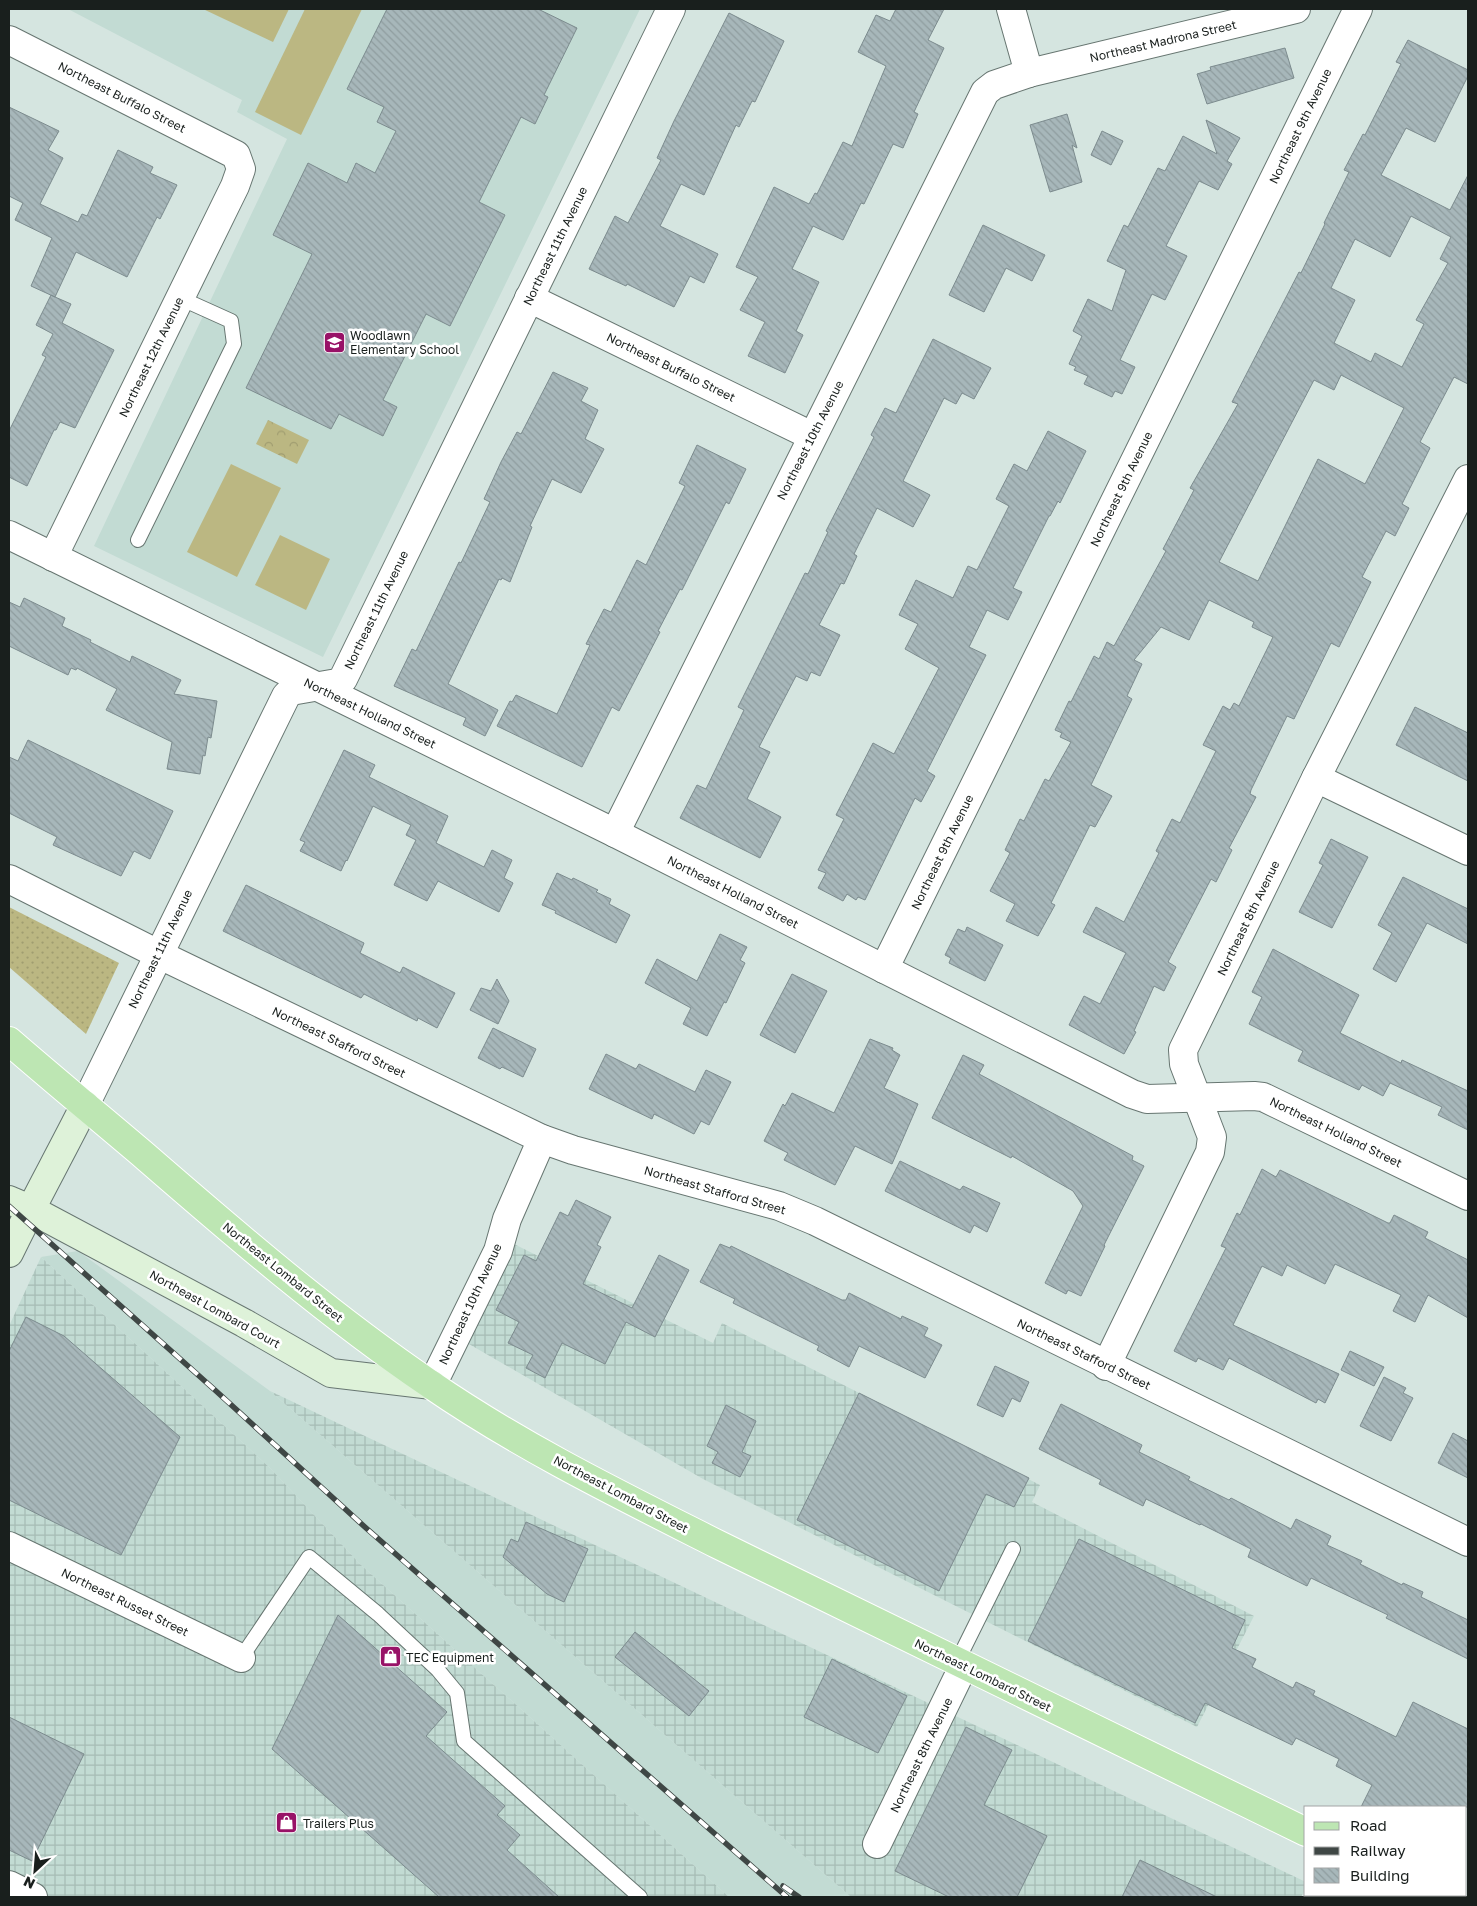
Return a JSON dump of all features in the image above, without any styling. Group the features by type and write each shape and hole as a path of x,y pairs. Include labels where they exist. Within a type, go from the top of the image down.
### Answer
{"main road":[{"name":"Northeast Lombard Street","path":"9,1040 261,1256 377,1347 432,1385 507,1432 652,1511 1304,1831"}],"street":[{"name":"Northeast 11th Avenue","path":"9,1253 19,1204 61,1155 286,696 291,691 337,683 343,679 671,9"},
{"path":"1011,9 1029,73"},
{"name":"Northeast Madrona Street","path":"1029,73 1296,9"},
{"name":"Northeast 9th Avenue","path":"884,969 1358,9"},
{"name":"Northeast Buffalo Street","path":"9,40 236,155"},
{"name":"Northeast 10th Avenue","path":"615,833 985,92 994,85 1029,73"},
{"name":"Northeast 12th Avenue","path":"53,557 235,186 241,169 236,155"},
{"name":"Northeast Buffalo Street","path":"529,298 812,436"},
{"name":"Northeast 8th Avenue","path":"1106,1366 1210,1152 1212,1137 1184,1064 1183,1050 1316,778 1466,490"},
{"name":"Northeast Holland Street","path":"9,535 615,833 1132,1094 1147,1099 1263,1097 1468,1196"},
{"path":"1316,778 1468,851"},
{"name":"Northeast Stafford Street","path":"9,879 158,954 542,1140 779,1206 815,1221 1106,1366 1468,1542"},
{"name":"Northeast 10th Avenue","path":"432,1385 498,1251 507,1219 542,1140"},
{"name":"Northeast Lombard Court","path":"19,1204 244,1323 331,1373 432,1385"},
{"name":"Northeast Russet Street","path":"9,1546 241,1658"},
{"name":"Northeast 8th Avenue","path":"877,1844 961,1664"}],"lane":[{"path":"138,540 234,344 232,321 180,298"},
{"path":"961,1664 1013,1548"},
{"path":"241,1658 309,1557 378,1614 438,1670 457,1693 464,1741 640,1897"}],"shaded area":[{"name":"Woodlawn Elementary School","path":"68,9 640,9 323,657 94,546 287,139 237,112 242,100"},
{"path":"514,1244 713,1343 722,1323 1040,1485 1032,1502 1254,1616 1197,1727 703,1479 462,1340"},
{"path":"78,1251 270,1391 851,1897 729,1897 361,1565 269,1467 41,1257"},
{"path":"41,1257 269,1467 361,1565 729,1897 9,1897 9,1326"},
{"path":"270,1391 1304,1881 1304,1892 1301,1897 851,1897"}],"green space":[{"path":"203,9 289,9 273,42"},
{"path":"305,9 362,9 301,135 255,112"},
{"path":"268,420 309,440 297,464 256,444"},
{"path":"231,464 281,488 237,577 187,552"},
{"path":"280,535 330,559 306,610 255,585"},
{"path":"9,907 119,963 86,1034 9,967"}],"building":[{"path":"387,9 538,9 577,28 544,95 548,97 535,124 521,117 479,202 505,215 450,326 426,314 383,400 397,407 383,436 339,414 331,429 246,388 312,254 273,235 308,163 347,183 356,163 375,173 396,131 377,122 384,107 347,89"},
{"path":"896,9 944,9 928,40 944,48 914,112 918,114 903,148 893,144 864,204 861,203 843,240 813,226 792,269 819,282 796,331 803,335 785,373 748,356 765,322 740,310 758,277 736,267 774,187 809,204 815,193 817,194 843,142 852,146 886,66 858,52 876,15 890,21"},
{"path":"729,13 784,41 755,102 752,101 739,127 736,125 704,195 681,184 660,226 718,254 704,283 690,276 674,307 627,284 626,286 589,269 615,216 628,223 661,160 657,158 674,121"},
{"path":"1408,40 1468,70 1468,76 1435,142 1406,128 1381,175 1450,210 1468,175 1468,384 1454,377 1420,442 1430,448 1402,504 1409,508 1395,536 1386,531 1362,577 1371,582 1339,647 1331,643 1294,719 1287,716 1251,790 1250,794 1256,797 1229,848 1232,850 1216,882 1211,879 1168,962 1176,967 1164,991 1154,986 1134,1031 1136,1032 1124,1054 1069,1025 1084,996 1100,1004 1126,953 1083,932 1096,907 1124,922 1159,853 1156,851 1172,819 1180,823 1216,751 1203,745 1223,706 1230,710 1234,703 1239,706 1273,637 1252,627 1254,622 1209,600 1189,640 1161,627 1134,660 1142,664 1127,696 1132,699 1091,785 1112,796 1095,827 1090,825 1051,903 1055,905 1038,936 1006,921 1015,904 990,891 1010,853 1005,850 1020,819 1024,821 1045,779 1049,781 1071,742 1060,737 1062,733 1055,730 1069,701 1071,702 1094,656 1099,659 1107,642 1114,646 1166,551 1163,549 1194,490 1190,488 1238,404 1232,402 1299,272 1301,273 1349,172 1344,170 1363,134 1365,135 1401,64 1396,62","holes":["1411,216 1451,237 1440,259 1448,263 1416,320 1424,324 1402,367 1375,353 1371,362 1334,343 1355,300 1331,288 1355,239 1390,257","1341,375 1404,408 1365,484 1318,459 1258,581 1219,562 1314,380 1334,390"]},
{"path":"1285,48 1294,78 1207,104 1197,74 1211,70 1210,67"},
{"path":"9,107 59,131 48,150 63,158 40,204 78,222 82,214 87,216 118,150 153,167 150,173 177,185 160,219 157,217 127,277 76,252 55,297 71,304 62,323 114,350 75,428 60,422 56,430 54,430 27,486 9,477 9,431 46,357 42,355 53,334 36,325 51,295 31,286 52,238 15,220 23,203 9,196"},
{"path":"1067,114 1077,148 1072,145 1082,182 1050,192 1030,125"},
{"path":"1206,120 1240,138 1227,161 1232,164 1218,190 1199,181 1166,246 1187,256 1165,300 1152,294 1120,360 1135,367 1122,394 1115,391 1112,397 1084,384 1088,376 1074,370 1076,367 1069,364 1082,336 1073,331 1088,299 1112,311 1126,270 1107,261 1124,225 1128,227 1158,168 1165,171 1183,136 1217,154"},
{"path":"1102,131 1123,141 1111,165 1091,155"},
{"path":"983,225 1045,255 1032,281 1006,268 984,312 949,295"},
{"path":"933,339 991,368 974,399 962,393 956,404 944,398 903,481 930,495 913,527 877,508 854,554 857,556 844,584 841,583 819,625 840,635 820,676 811,672 807,681 796,676 759,747 770,752 747,799 781,817 760,858 680,818 697,785 706,789 744,710 738,707 805,573 808,574 828,532 826,531 874,437 871,435 885,408 896,413"},
{"path":"553,372 588,388 581,401 598,410 585,439 604,449 581,493 552,479 530,526 532,527 510,582 502,578 501,580 499,579 448,684 498,710 485,736 463,725 466,718 394,686 412,649 416,651 459,562 461,563 490,502 484,499 501,462 517,432 521,434"},
{"path":"1048,431 1086,451 1060,503 1058,501 1049,516 1013,588 1022,592 1008,620 987,610 969,647 986,655 927,771 935,776 921,802 915,798 865,900 858,897 856,900 847,894 843,901 818,888 826,873 818,870 844,819 836,815 873,743 894,754 939,668 905,649 918,624 899,615 916,580 953,598 968,566 977,570 1009,506 996,499 1014,464 1027,471"},
{"path":"697,445 746,469 729,504 726,502 682,590 680,589 619,711 612,707 582,767 497,726 510,701 512,702 516,695 557,714 590,645 586,644 604,609 611,612 637,560 646,565 685,486 679,483"},
{"path":"24,598 65,618 62,626 91,640 90,642 130,662 132,656 181,680 174,694 217,701 211,738 208,737 200,774 167,769 172,742 106,710 117,689 77,668 76,670 71,668 68,675 9,646 9,602 20,607"},
{"path":"1415,707 1468,733 1468,781 1396,745"},
{"path":"28,740 173,811 150,859 134,851 121,876 53,845 57,837 9,813 9,757 18,761"},
{"path":"344,750 375,765 369,777 448,816 436,843 484,867 492,850 512,860 504,878 513,883 499,912 438,881 427,901 394,885 416,840 406,835 411,825 373,806 341,871 300,851 305,842 300,840"},
{"path":"1331,839 1368,857 1332,928 1299,912 1323,865 1319,863"},
{"path":"557,873 572,880 573,878 598,890 596,892 611,899 609,904 630,915 616,943 542,905"},
{"path":"1403,877 1468,909 1468,944 1427,923 1396,982 1373,969 1392,933 1378,925"},
{"path":"246,885 364,943 360,953 400,973 403,967 455,993 437,1028 418,1018 417,1021 364,994 361,998 223,931"},
{"path":"967,927 1003,945 985,981 949,963 951,958 945,955 958,929 965,932"},
{"path":"720,934 747,947 740,960 745,963 726,1003 724,1002 707,1036 683,1024 691,1008 645,983 657,959 697,981"},
{"path":"1273,949 1359,995 1340,1033 1401,1063 1402,1060 1468,1091 1468,1130 1438,1115 1442,1107 1390,1083 1383,1096 1362,1085 1359,1090 1298,1061 1303,1051 1249,1024 1262,997 1252,992"},
{"path":"792,974 827,991 795,1053 760,1035"},
{"path":"497,979 509,1001 498,1024 470,1010 481,988 491,991"},
{"path":"493,1028 536,1049 523,1077 502,1067 500,1069 478,1058"},
{"path":"870,1039 893,1048 892,1050 900,1055 884,1088 918,1104 892,1164 855,1146 835,1185 784,1160 788,1153 764,1141 783,1104 785,1106 792,1093 834,1113"},
{"path":"606,1054 636,1069 639,1064 695,1092 706,1070 731,1082 709,1125 701,1121 694,1134 654,1114 652,1119 589,1089"},
{"path":"963,1055 984,1065 979,1074 1133,1156 1132,1160 1144,1166 1104,1245 1081,1296 1068,1290 1066,1294 1045,1283 1083,1206 1073,1191 1012,1156 1011,1158 932,1118"},
{"path":"900,1161 960,1190 963,1186 1000,1203 987,1232 974,1225 970,1233 885,1191"},
{"path":"1262,1169 1276,1177 1280,1170 1388,1223 1390,1223 1394,1215 1428,1232 1425,1238 1468,1260 1468,1318 1428,1295 1415,1322 1393,1311 1401,1295 1335,1264 1325,1284 1287,1265 1282,1276 1262,1266 1233,1325 1339,1374 1325,1403 1318,1399 1316,1403 1229,1358 1223,1370 1198,1358 1196,1362 1174,1351 1226,1248 1221,1246 1237,1213 1240,1215"},
{"path":"576,1200 611,1217 597,1245 601,1247 583,1284 632,1308 659,1255 689,1270 655,1337 626,1322 605,1364 562,1343 545,1378 526,1368 533,1355 508,1343 519,1322 496,1310 524,1255 536,1261 560,1212 568,1216"},
{"path":"720,1244 730,1248 731,1246 842,1300 846,1300 849,1293 901,1319 902,1316 928,1328 924,1336 942,1345 925,1378 859,1346 849,1367 817,1350 819,1346 733,1303 735,1299 700,1282"},
{"path":"26,1317 64,1336 180,1437 121,1555 9,1500 9,1351"},
{"path":"1350,1351 1384,1367 1374,1386 1341,1370"},
{"path":"995,1366 1029,1382 1020,1402 1012,1398 1003,1417 977,1405"},
{"path":"1384,1377 1406,1388 1403,1393 1413,1398 1391,1441 1360,1426"},
{"path":"859,1393 1029,1478 1014,1507 986,1494 939,1591 797,1520"},
{"path":"1061,1404 1142,1445 1139,1452 1190,1477 1188,1480 1229,1500 1231,1498 1291,1529 1296,1519 1331,1536 1327,1545 1362,1561 1360,1564 1402,1585 1403,1583 1423,1592 1421,1597 1468,1620 1468,1659 1386,1618 1388,1615 1311,1578 1307,1586 1248,1557 1251,1549 1201,1524 1146,1499 1143,1506 1099,1484 1101,1480 1039,1449"},
{"path":"726,1405 756,1421 742,1452 751,1456 740,1477 712,1463 718,1452 707,1446"},
{"path":"1453,1433 1468,1441 1468,1478 1438,1463"},
{"path":"526,1522 588,1549 564,1602 547,1594 503,1557 511,1539 518,1542"},
{"path":"1079,1539 1245,1620 1232,1648 1256,1659 1252,1667 1293,1688 1296,1682 1315,1691 1313,1695 1396,1737 1413,1702 1468,1729 1468,1807 1362,1806 1372,1785 1336,1766 1339,1759 1296,1738 1292,1745 1205,1703 1195,1723 1028,1641"},
{"path":"338,1615 447,1712 426,1736 505,1806 497,1815 520,1835 507,1850 559,1897 439,1897 272,1749"},
{"path":"635,1632 709,1691 689,1716 615,1657"},
{"path":"832,1659 907,1696 878,1753 804,1717"},
{"path":"9,1717 84,1754 32,1861 9,1850"},
{"path":"966,1727 1012,1750 984,1805 1047,1836 1017,1897 949,1897 895,1871"},
{"path":"1140,1860 1217,1897 1122,1897"}],"railway":[{"path":"9,1206 366,1528 787,1897"},
{"path":"783,1886 799,1897"}],"place":[{"name":"Woodlawn Elementary School","path":"334,342"},
{"name":"TEC Equipment","path":"390,1657"},
{"name":"Trailers Plus","path":"287,1823"}]}
